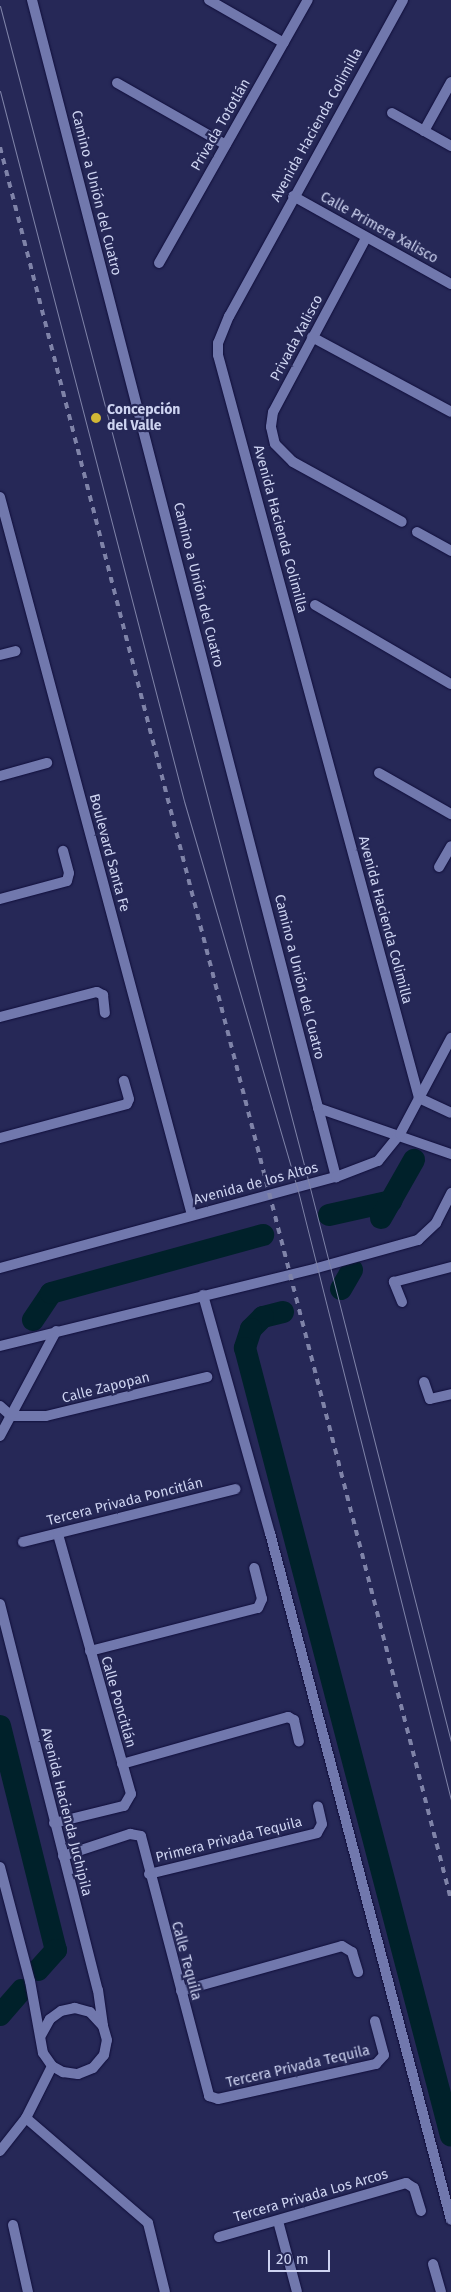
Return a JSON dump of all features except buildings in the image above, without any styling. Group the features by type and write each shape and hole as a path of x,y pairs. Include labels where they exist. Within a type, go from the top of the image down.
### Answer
{"street":[{"name":"Camino a Unión del Cuatro","path":"32,0 336,1177"},
{"path":"209,0 284,43"},
{"name":"Privada Tototlán","path":"159,263 308,0"},
{"name":"Avenida Hacienda Colimilla","path":"403,0 293,196 223,329 218,355 419,1098"},
{"path":"424,131 451,82"},
{"path":"116,83 226,145"},
{"path":"392,112 451,146"},
{"name":"Calle Primera Xalisco","path":"293,196 451,284"},
{"name":"Privada Xalisco","path":"366,238 273,412 272,436 282,453 402,522"},
{"path":"312,336 451,412"},
{"name":"Boulevard Santa Fe","path":"0,497 192,1215"},
{"path":"417,532 451,551"},
{"path":"315,605 451,684"},
{"path":"0,655 16,651"},
{"path":"0,776 47,763"},
{"path":"379,773 451,814"},
{"path":"440,867 451,846"},
{"path":"0,899 67,882 69,873 63,851"},
{"path":"0,1017 97,992 103,995 105,1012"},
{"name":"Avenida de los Altos","path":"0,1268 336,1177 378,1161 400,1134 451,1038"},
{"path":"0,1138 127,1104 129,1098 124,1081"},
{"path":"419,1098 451,1114"},
{"path":"318,1108 400,1134 451,1154"},
{"path":"0,1346 418,1240 436,1223 451,1193"},
{"path":"402,1302 394,1282 451,1267"},
{"path":"203,1295 270,1533 451,2220"},
{"path":"0,1436 56,1331"},
{"name":"Calle Zapopan","path":"11,1416 46,1416 207,1377"},
{"path":"424,1382 430,1399 451,1394"},
{"path":"0,1406 11,1416"},
{"name":"Tercera Privada Poncitlán","path":"22,1542 234,1489"},
{"name":"Calle Poncitlán","path":"54,1823 128,1802 131,1794 58,1534"},
{"path":"90,1651 258,1608 262,1599 254,1568"},
{"name":"Avenida Hacienda Juchipila","path":"0,1604 54,1823 98,1990 103,2026"},
{"path":"122,1764 288,1717 294,1720 299,1741"},
{"name":"Primera Privada Tequila","path":"149,1874 317,1833 322,1824 318,1806"},
{"name":"Calle Tequila","path":"63,1856 138,1833 143,1840 149,1874 209,2096"},
{"path":"0,1867 41,2035 43,2053 52,2066 63,2072 78,2074 93,2068 104,2055 107,2040 103,2026 90,2012 75,2008 61,2010 50,2019 41,2035"},
{"path":"181,1991 342,1946 352,1952 358,1972"},
{"name":"Tercera Privada Tequila","path":"209,2096 218,2099 379,2063 384,2055 374,2021"},
{"path":"0,2151 26,2118 52,2066"},
{"path":"26,2118 148,2223 165,2292"},
{"name":"Tercera Privada Los Arcos","path":"219,2237 406,2183 414,2188 421,2211"},
{"path":"278,2221 297,2292"},
{"path":"13,2225 26,2292"},
{"path":"433,2264 441,2292"}],"waterway":[{"path":"381,1218 414,1160"},
{"path":"329,1215 391,1201"},
{"path":"33,1320 51,1293 263,1235"},
{"path":"341,1289 352,1270"},
{"path":"283,1312 263,1317 251,1329 245,1348 451,2136"},
{"path":"0,1726 56,1950 38,1970"},
{"path":"0,2015 22,1990"}],"tram line":[{"path":"0,6 309,1184 451,1742"},
{"path":"0,91 184,801 297,1187 451,1800"}],"railway":[{"path":"0,147 451,1900"}],"place":[{"name":"Concepción del Valle","path":"96,418"}]}
